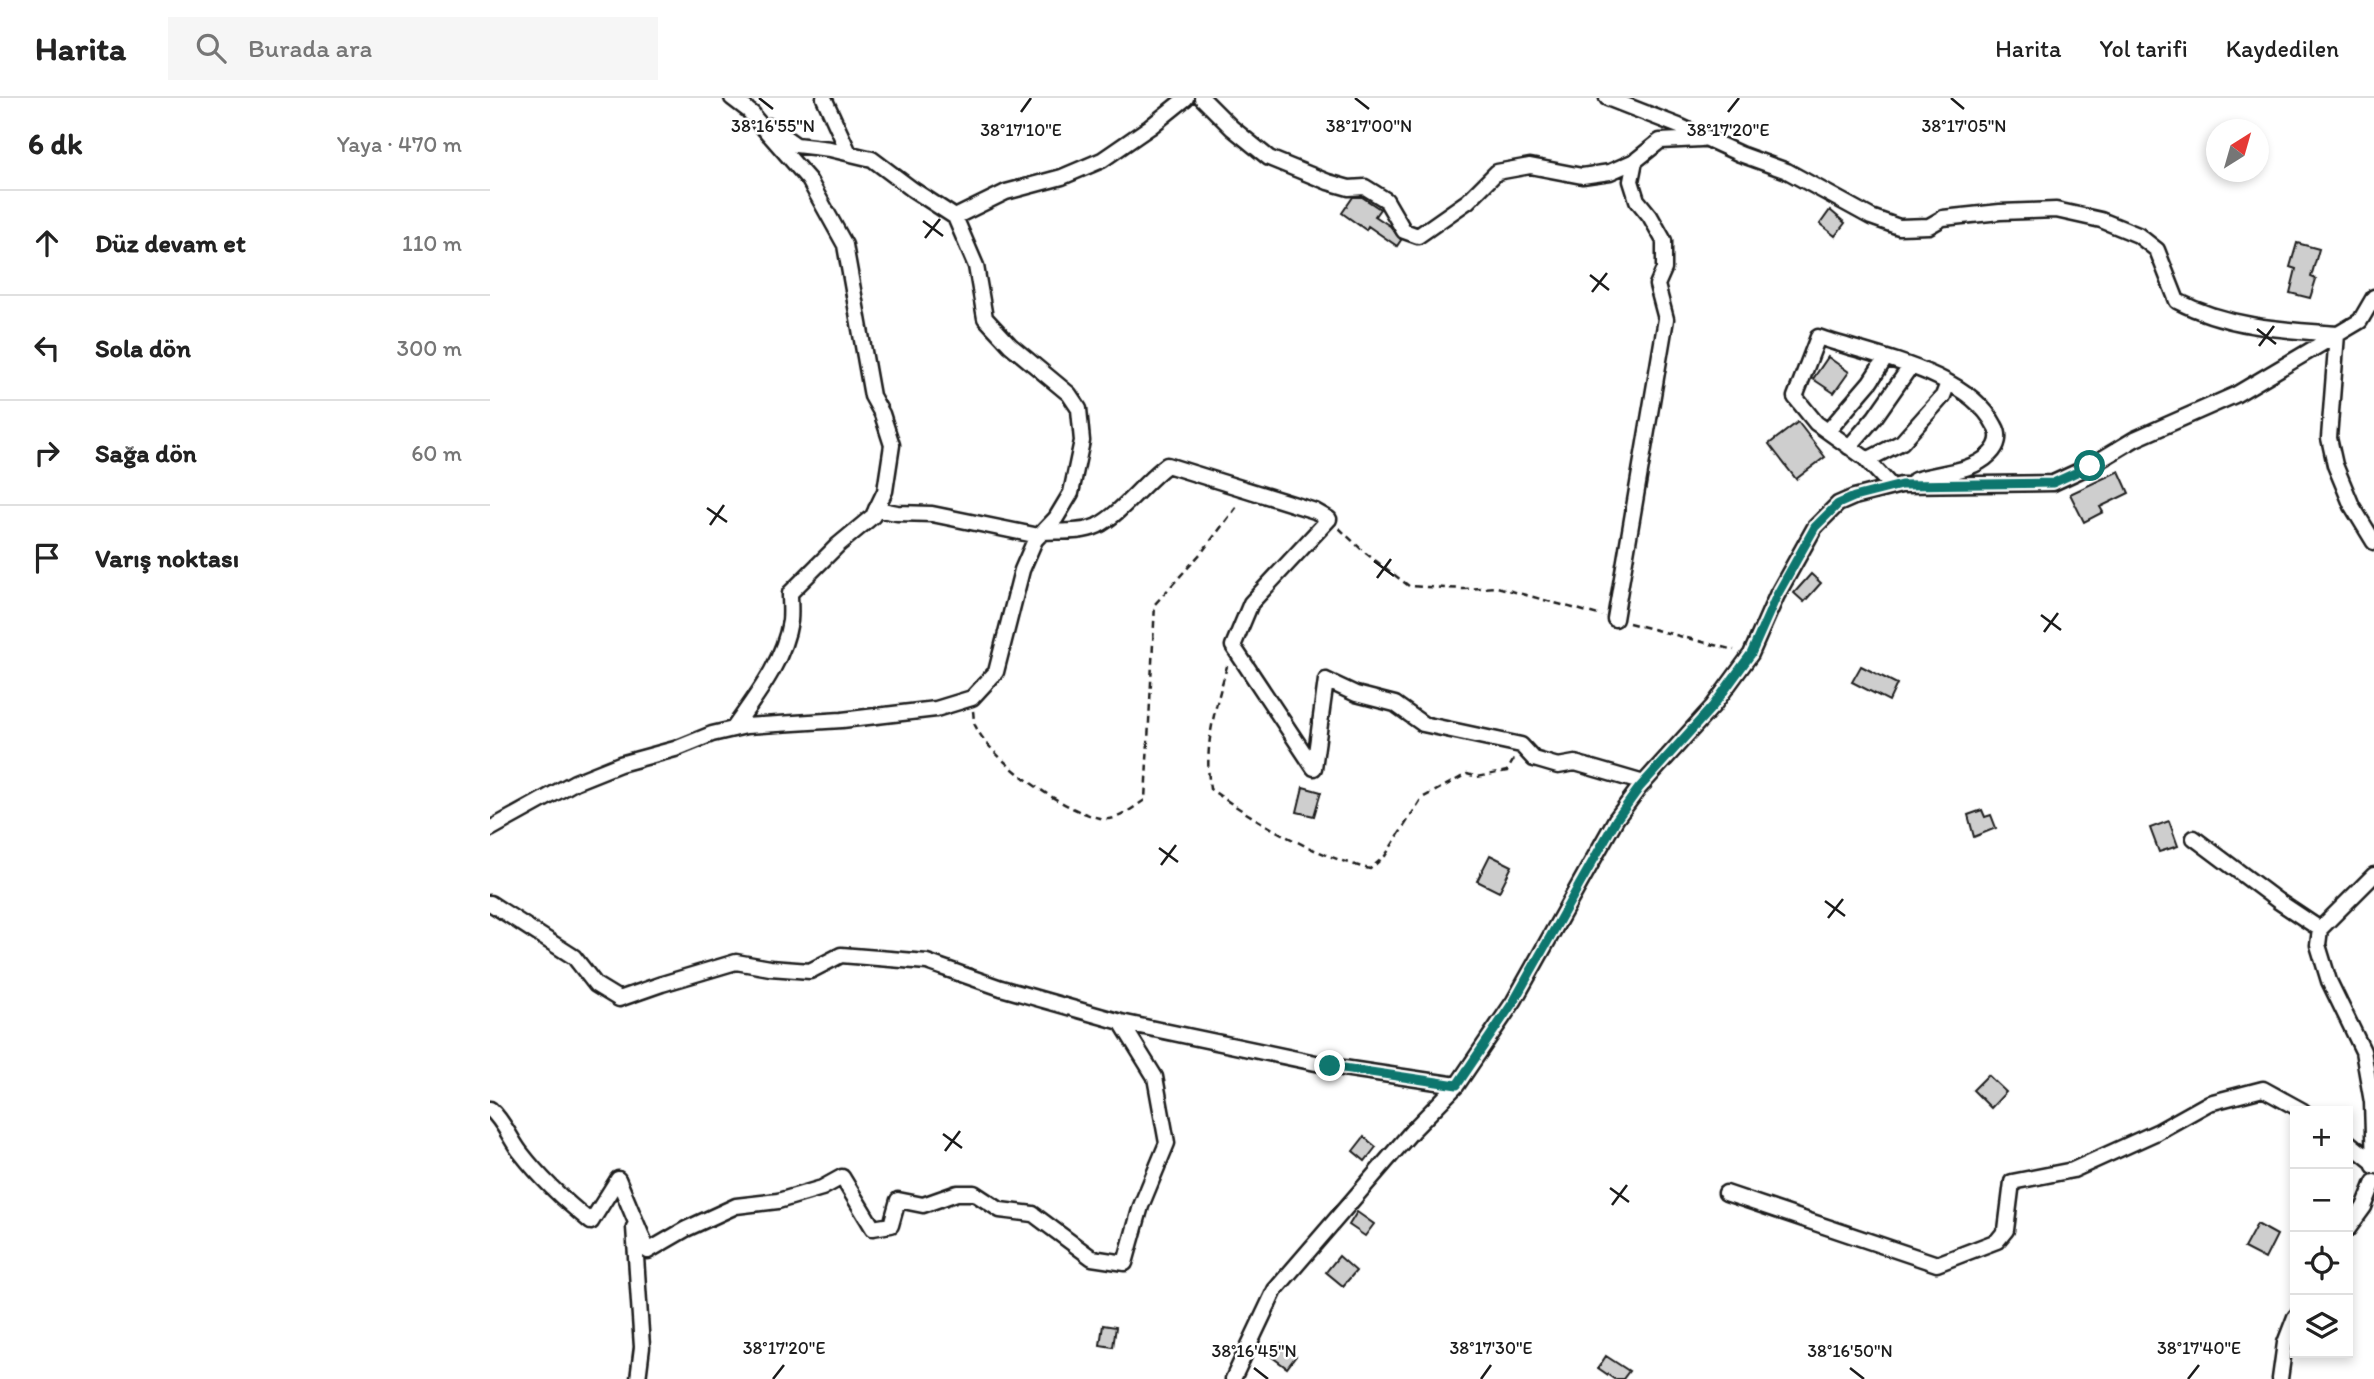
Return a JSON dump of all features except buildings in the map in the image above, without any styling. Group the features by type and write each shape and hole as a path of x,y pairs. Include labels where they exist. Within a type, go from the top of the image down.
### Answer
{"street":[{"path":"490,829 575,782 712,734 746,726 842,720 936,709 972,698 996,672 1022,570 1041,534 1071,494 1082,440 1079,409 1069,394 1010,345 985,318 976,266 955,217 872,159 796,145 732,98"},
{"path":"824,98 849,153"},
{"path":"955,217 1006,192 1062,177 1102,160 1186,98"},
{"path":"1202,98 1231,128 1269,158 1328,182 1349,188 1365,187 1385,200 1404,231 1418,236 1468,201 1497,172 1530,166 1582,176 1610,172 1635,161 1660,141 1706,138"},
{"path":"1607,98 1787,171 1871,217 1899,227 1929,226 1943,218 2000,212 2056,211 2101,220 2138,235 2157,250 2177,301 2196,311 2233,323 2337,334"},
{"path":"733,729 763,686 780,653 790,621 790,593 838,545 873,516 877,509 885,491 892,445 882,414 872,396 845,245 809,180 746,108"},
{"path":"1615,619 1665,319 1657,285 1664,269 1664,240 1637,200 1631,181 1635,161"},
{"path":"1233,1379 1275,1290 1413,1130 1457,1085 1514,1001 1616,820 1644,783 1713,706 1751,654 1777,595 1815,527 1838,504 1854,497 1896,486 1931,474 1969,467 1989,456 1997,446 1999,433 1989,413 1948,383 1910,367 1818,337 1795,397 1816,423 1867,460 1896,486 2053,483 2090,466 2135,439 2235,395 2360,321 2374,297"},
{"path":"2337,334 2329,438 2335,465 2351,506 2374,542"},
{"path":"1828,431 1870,382 1885,359"},
{"path":"1849,447 1875,417 1910,367"},
{"path":"1867,460 1902,442 1943,396 1948,383"},
{"path":"877,509 897,513 932,514 1041,534 1069,531 1096,526 1167,465 1315,511 1329,519 1251,603 1233,646 1314,768 1326,680 1356,694 1395,704 1423,724 1521,745 1534,759 1558,766 1575,763 1644,783"},
{"path":"2193,838 2319,929"},
{"path":"2373,1164 2372,1102 2363,1051 2329,981 2318,946 2319,929 2374,875"},
{"path":"490,903 574,957 596,985 619,999 736,962 810,971 841,956 927,962 1001,988 1121,1022 1330,1066 1457,1085"},
{"path":"618,1179 648,1251 686,1229 736,1206 778,1201 822,1188 842,1177 873,1228 891,1226 898,1200 923,1205 957,1193 974,1193 1000,1210 1033,1214 1092,1258 1125,1263 1141,1206 1167,1143 1155,1077 1121,1022"},
{"path":"1726,1193 1937,1264 1997,1241 2006,1230 2012,1182 2073,1170 2157,1132 2209,1103 2263,1089 2294,1106"},
{"path":"490,1109 499,1116 520,1152 564,1199 591,1222 618,1179"},
{"path":"2353,1146 2373,1164"},
{"path":"618,1179 634,1228 642,1346 638,1379"},
{"path":"2353,1221 2364,1206 2374,1182"},
{"path":"2280,1379 2285,1343 2290,1330"}],"path":[{"path":"972,698 975,726 991,748 1028,781 1051,797 1107,819 1146,800 1155,604 1202,552 1249,490"},
{"path":"1329,519 1363,551 1409,586 1464,589 1497,587 1751,654"},
{"path":"1233,646 1210,728 1206,763 1210,789 1300,843 1343,862 1370,869 1385,856 1422,798 1467,774 1477,777 1507,771 1521,745"}],"route":[{"path":"1330,1066 1457,1085 1514,1001 1616,820 1639,788 1713,706 1751,654 1777,595 1815,527 1838,504 1901,485 2053,483 2090,466"}]}
